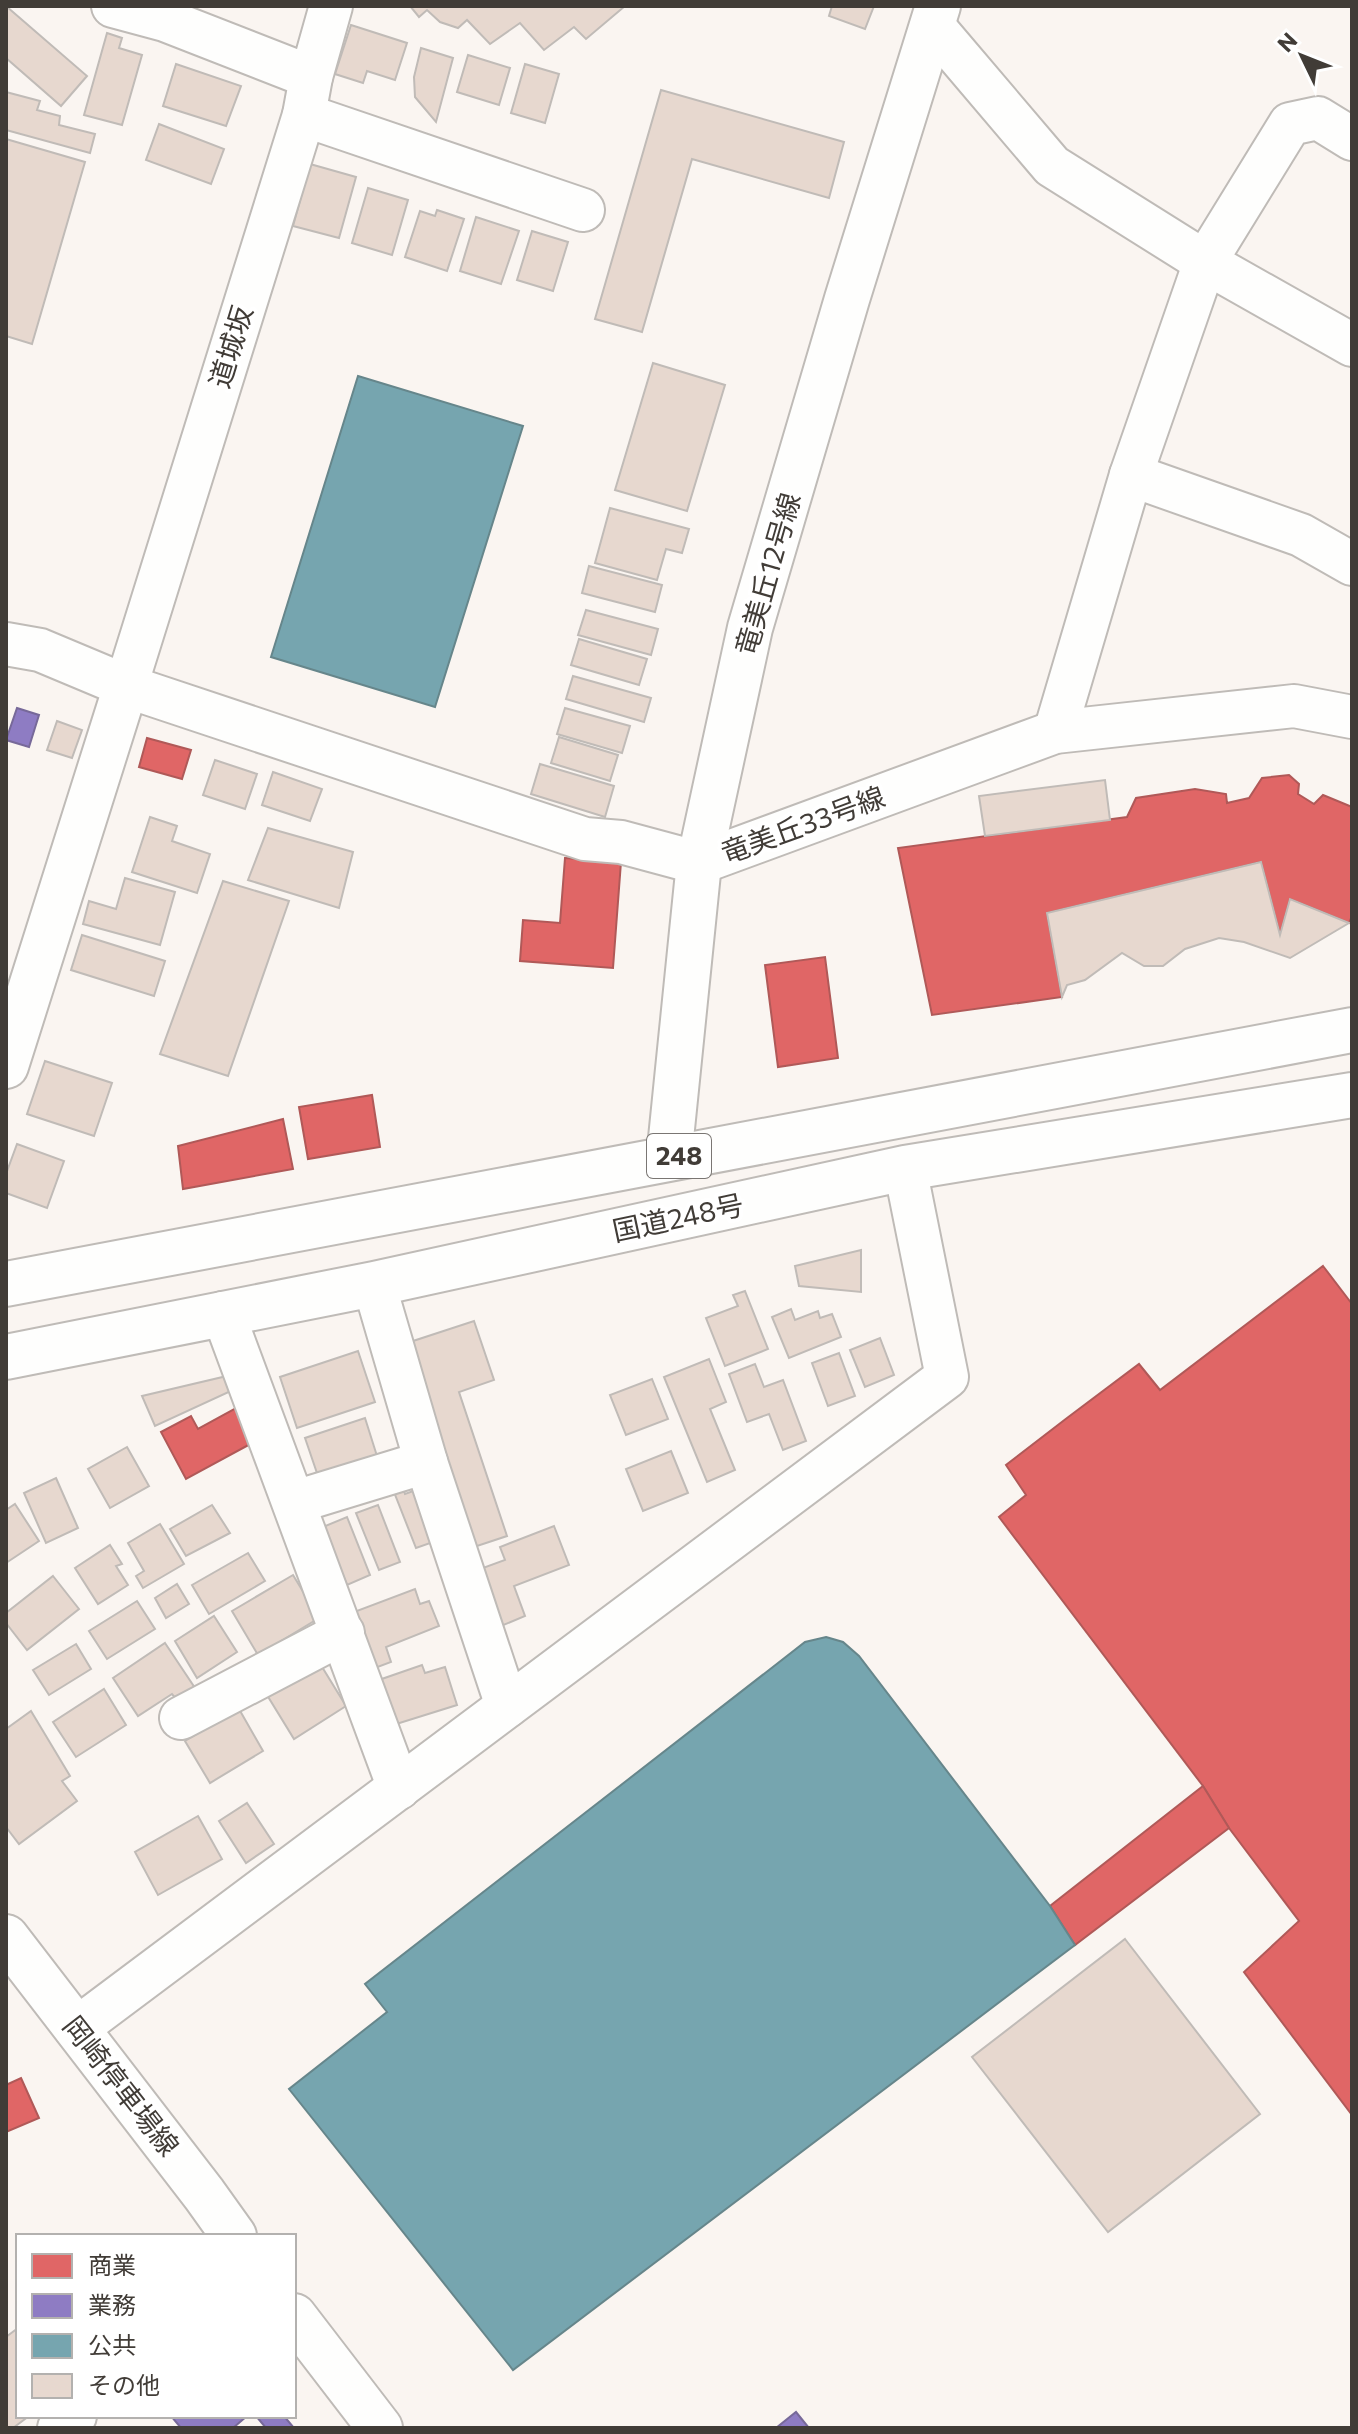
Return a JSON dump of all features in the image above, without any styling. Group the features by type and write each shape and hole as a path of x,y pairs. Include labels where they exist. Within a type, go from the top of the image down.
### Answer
{"main road":[{"name":"竜美丘12号線","path":"669,1158 699,863 750,628 935,16"},
{"path":"6,1066 126,686"},
{"name":"248","path":"6,1284 1352,1030"},
{"name":"国道248号","path":"6,1357 374,1284 905,1168 1352,1095"},
{"name":"岡崎停車場線","path":"6,1937 232,2234"},
{"path":"296,2319 380,2428"}],"street":[{"path":"113,6 165,20 308,96 583,210"},
{"name":"道城坂","path":"126,686 308,96 331,6"},
{"path":"935,16 1052,166 1205,262 1352,345"},
{"path":"1055,732 1131,475 1205,262 1290,124 1318,118 1352,139"},
{"path":"1131,475 1301,535 1352,564"},
{"name":"竜美丘33号線","path":"6,644 40,650 126,686 585,839 621,842 699,863 1055,732 1294,706 1352,717"},
{"path":"76,2029 947,1377 905,1168"},
{"path":"374,1284 426,1462 507,1706"},
{"path":"223,1313 399,1788"},
{"path":"295,1502 426,1462"},
{"path":"181,1718 343,1633"}],"building: 商業":[{"path":"147,738 191,750 182,779 139,767"},
{"path":"1289,775 1299,784 1298,794 1314,804 1323,795 1352,807 1352,916 1349,923 1290,899 1280,935 1261,862 1047,913 1062,997 932,1015 898,848 1127,817 1136,798 1195,789 1226,794 1227,803 1249,798 1262,778"},
{"path":"565,858 621,862 613,968 520,961 523,920 560,923"},
{"path":"825,957 838,1058 778,1067 765,965"},
{"path":"372,1095 380,1147 308,1159 299,1107"},
{"path":"283,1119 293,1169 183,1189 178,1146"},
{"path":"1323,1266 1352,1304 1352,2115 1244,1972 1299,1921 1229,1828 1203,1786 999,1517 1026,1495 1006,1465 1139,1364 1160,1390"},
{"path":"236,1408 254,1442 186,1479 161,1432 191,1416 198,1429"},
{"path":"1203,1786 1229,1828 1075,1945 1050,1906"},
{"path":"21,2078 39,2118 6,2132 6,2085"}],"building: 業務":[{"path":"17,708 39,715 29,747 6,740"},
{"path":"796,2412 809,2428 776,2428"},
{"path":"173,2418 245,2418 233,2428 181,2428"},
{"path":"258,2418 286,2418 294,2428 266,2428"}],"building: 公共":[{"path":"358,376 523,426 435,707 271,657"},
{"path":"826,1637 843,1642 859,1656 1050,1906 1075,1945 513,2370 289,2089 387,2012 365,1984 805,1642"}],"building: その他":[{"path":"6,6 87,76 61,106 6,58"},
{"path":"410,6 625,6 586,39 574,27 544,50 520,23 490,44 467,20 458,28 440,22 427,10 419,17"},
{"path":"832,6 874,6 865,29 829,16"},
{"path":"351,25 407,43 395,80 367,71 363,83 335,74"},
{"path":"107,33 122,38 119,48 142,55 122,125 84,115"},
{"path":"421,48 453,58 436,122 415,97 414,77"},
{"path":"468,55 510,68 499,105 457,92"},
{"path":"176,64 241,86 226,126 163,106"},
{"path":"525,64 559,74 545,123 511,113"},
{"path":"661,90 844,142 829,198 692,159 642,332 595,319"},
{"path":"6,92 40,101 37,110 60,116 59,125 95,134 90,153 6,130"},
{"path":"159,124 224,149 211,184 146,160"},
{"path":"6,139 85,162 32,344 6,336"},
{"path":"310,164 356,177 339,238 293,226"},
{"path":"368,188 408,200 392,255 352,243"},
{"path":"437,210 464,219 447,271 405,257 420,211 435,216"},
{"path":"476,217 519,231 501,284 460,271"},
{"path":"532,231 568,242 553,291 517,280"},
{"path":"653,363 725,385 687,511 615,490"},
{"path":"610,508 689,529 682,553 666,549 657,580 595,563"},
{"path":"589,566 662,585 655,612 582,593"},
{"path":"586,610 658,629 651,655 578,635"},
{"path":"579,639 647,659 639,685 571,665"},
{"path":"573,676 651,698 644,722 566,699"},
{"path":"565,708 630,726 622,753 557,734"},
{"path":"57,721 82,730 72,758 47,750"},
{"path":"559,737 618,755 610,781 551,763"},
{"path":"215,760 257,774 245,809 203,795"},
{"path":"540,764 614,786 605,817 531,794"},
{"path":"273,772 322,789 310,821 262,805"},
{"path":"1105,780 1110,820 985,836 979,796"},
{"path":"150,817 177,826 172,841 210,854 197,893 132,872"},
{"path":"268,828 353,852 339,908 248,880"},
{"path":"1261,862 1280,935 1290,899 1349,923 1290,958 1244,942 1219,938 1185,949 1163,966 1144,966 1122,953 1085,980 1067,985 1062,997 1047,913"},
{"path":"125,878 175,892 160,945 83,924 89,901 116,909"},
{"path":"223,881 289,901 228,1076 160,1054"},
{"path":"82,935 165,961 154,996 71,970"},
{"path":"45,1061 112,1083 94,1136 27,1114"},
{"path":"17,1144 64,1161 47,1208 6,1193 6,1174"},
{"path":"861,1250 861,1292 799,1286 795,1266"},
{"path":"745,1291 768,1349 725,1366 706,1318 738,1306 733,1295"},
{"path":"791,1309 795,1320 818,1311 820,1318 832,1314 841,1337 789,1358 772,1317"},
{"path":"474,1321 494,1380 459,1392 507,1536 474,1547 407,1343"},
{"path":"880,1338 894,1375 865,1387 850,1350"},
{"path":"358,1351 375,1402 297,1428 280,1377"},
{"path":"839,1353 855,1396 828,1406 812,1363"},
{"path":"709,1359 726,1402 710,1409 735,1470 707,1482 664,1377"},
{"path":"755,1364 764,1387 783,1380 806,1441 783,1450 769,1414 747,1422 729,1374"},
{"path":"227,1376 233,1390 155,1426 142,1396"},
{"path":"652,1379 668,1419 626,1435 610,1395"},
{"path":"365,1418 377,1456 318,1476 305,1438"},
{"path":"127,1447 149,1486 110,1508 88,1469"},
{"path":"671,1451 688,1493 643,1511 626,1469"},
{"path":"56,1478 78,1528 46,1543 24,1493"},
{"path":"403,1488 405,1494 419,1489 439,1540 416,1548 394,1492"},
{"path":"15,1504 39,1541 6,1563 6,1510"},
{"path":"212,1505 230,1533 186,1556 170,1529"},
{"path":"378,1505 400,1562 379,1570 356,1513"},
{"path":"347,1517 370,1575 347,1585 323,1527"},
{"path":"160,1524 184,1564 143,1588 136,1576 144,1571 128,1543"},
{"path":"554,1526 569,1565 514,1586 525,1616 501,1626 480,1569 505,1560 500,1547"},
{"path":"110,1545 122,1564 116,1566 128,1585 98,1604 75,1568"},
{"path":"248,1553 265,1581 209,1614 192,1585"},
{"path":"293,1575 319,1618 258,1655 232,1611"},
{"path":"53,1576 79,1609 27,1650 6,1623 6,1613"},
{"path":"177,1584 189,1604 166,1618 155,1598"},
{"path":"415,1589 420,1604 429,1601 439,1626 386,1647 391,1662 375,1668 354,1612"},
{"path":"137,1601 155,1629 107,1659 89,1631"},
{"path":"214,1616 237,1652 197,1678 175,1641"},
{"path":"165,1643 195,1688 177,1700 172,1694 138,1716 113,1678"},
{"path":"76,1644 91,1669 49,1695 33,1670"},
{"path":"319,1662 346,1706 294,1739 267,1695"},
{"path":"422,1665 425,1673 445,1667 457,1705 390,1726 376,1681"},
{"path":"104,1689 126,1725 76,1757 53,1722"},
{"path":"239,1709 263,1751 210,1783 185,1741"},
{"path":"31,1711 70,1776 62,1781 77,1801 19,1844 6,1827 6,1729"},
{"path":"247,1803 274,1844 246,1863 219,1821"},
{"path":"198,1816 222,1859 158,1895 135,1852"},
{"path":"1125,1939 1260,2114 1108,2232 972,2057"},
{"path":"16,2330 16,2418 26,2418 13,2428 6,2428 6,2337"}]}
